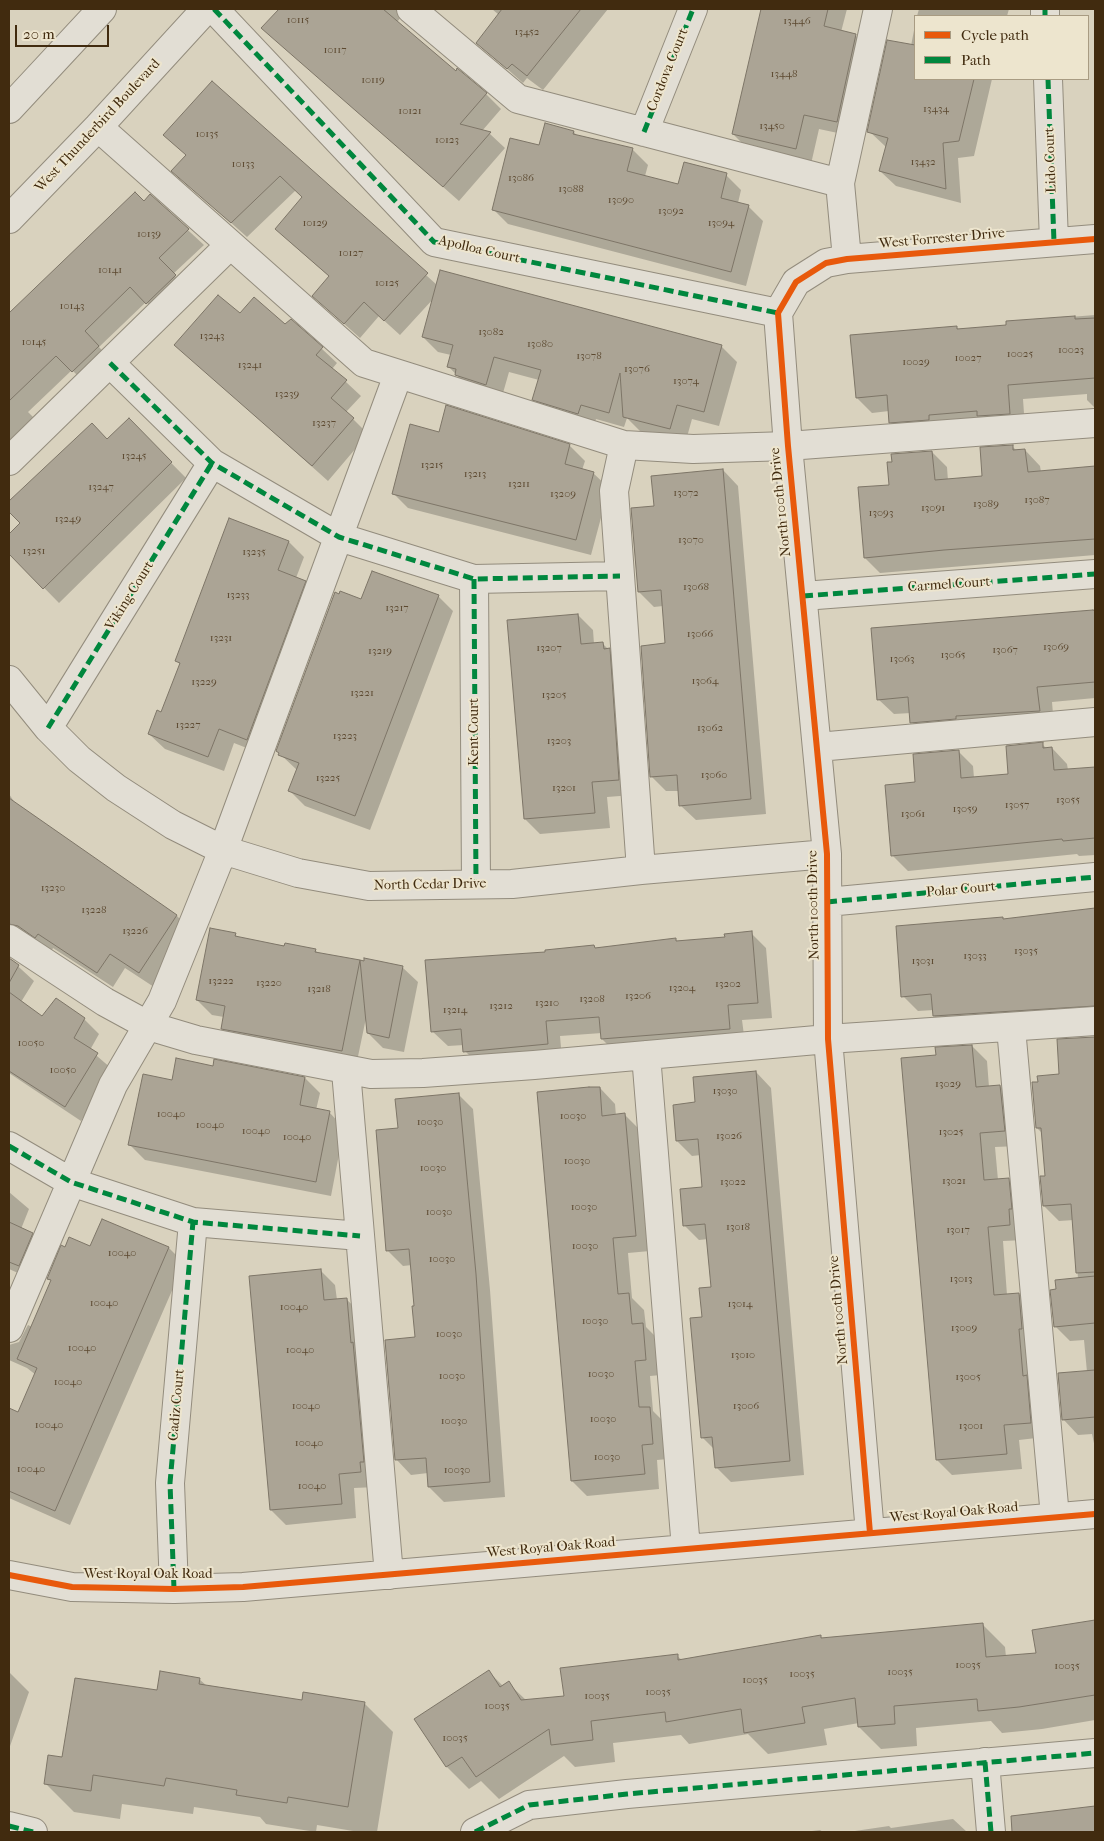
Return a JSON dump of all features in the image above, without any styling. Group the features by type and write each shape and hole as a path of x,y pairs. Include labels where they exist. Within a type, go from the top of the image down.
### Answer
{"street":[{"path":"9,109 102,9"},
{"name":"West Thunderbird Boulevard","path":"9,219 98,127 206,9"},
{"name":"Apolloa Court","path":"214,9 434,242 778,313"},
{"name":"Cordova Court","path":"644,132 693,9"},
{"path":"847,259 840,183 878,9"},
{"path":"427,14 518,99 840,183"},
{"name":"Lido Court","path":"1048,80 1054,242"},
{"path":"98,127 364,363 624,445 693,449 788,446 1095,423"},
{"name":"West Forrester Drive","path":"778,313 796,282 826,263 847,259 1095,239"},
{"path":"9,461 230,245"},
{"name":"North 100th Drive","path":"778,313 788,446 827,854 828,1040 870,1533"},
{"path":"110,363 212,463 339,537 474,579 620,576"},
{"path":"9,1328 113,1085 162,1000 223,850 398,375"},
{"path":"624,445 614,491 641,870"},
{"name":"Viking Court","path":"48,728 212,463"},
{"name":"Carmel Court","path":"803,596 1095,574"},
{"name":"Kent Court","path":"474,579 476,884"},
{"name":"North Cedar Drive","path":"9,680 48,728 78,759 116,788 173,825 223,850 298,873 369,886 512,884 641,870 827,854"},
{"path":"818,747 1095,722"},
{"name":"Polar Court","path":"827,902 1095,877"},
{"path":"9,938 105,1002 148,1026 196,1040 371,1074 414,1074 828,1040 1095,1021"},
{"path":"1011,1028 1055,1518"},
{"path":"646,1055 686,1549"},
{"path":"346,1070 389,1574"},
{"path":"9,1146 71,1182 192,1222 360,1236"},
{"name":"Cadiz Court","path":"174,1588 170,1483 192,1222"},
{"name":"West Royal Oak Road","path":"9,1574 72,1587 243,1587 1095,1514"},
{"path":"475,1832 530,1805 627,1794 1095,1753"},
{"path":"985,1762 991,1832"},
{"path":"9,1826 33,1832"}],"building":[{"path":"279,9 383,9 456,71 457,68 487,93 460,124 491,132 443,187 261,28"},
{"path":"502,9 581,9 527,76 512,64 507,69 476,43"},
{"path":"761,9 828,9 824,26 856,34 837,122 804,115 796,149 732,134"},
{"path":"887,40 914,45 914,80 974,80 959,141 943,143 946,189 879,171 888,138 867,132"},
{"path":"212,81 428,273 384,321 364,302 344,324 312,296 329,276 275,229 302,197 280,176 231,223 171,171 186,155 163,135"},
{"path":"545,123 574,131 573,134 633,148 627,171 678,184 684,162 727,173 721,198 749,205 731,272 492,210 510,138 539,145"},
{"path":"135,192 144,201 150,194 189,229 159,258 176,275 146,304 130,287 85,331 99,346 72,372 56,356 9,401 9,313"},
{"path":"440,270 722,345 704,412 677,405 670,429 623,417 620,373 609,413 581,405 578,414 532,400 541,370 494,357 486,385 455,375 456,369 447,367 453,345 422,337"},
{"path":"218,295 240,313 254,297 285,324 291,319 323,347 316,355 347,380 331,398 354,418 312,466 174,345"},
{"path":"1075,316 1075,319 1095,318 1095,378 1008,385 1010,414 977,416 977,411 929,415 929,420 889,423 887,395 856,398 850,335 957,326 957,329 1006,325 1006,321"},
{"path":"446,405 570,444 565,464 594,472 576,540 392,494 410,424 439,432"},
{"path":"129,418 172,462 43,589 9,554 9,534 20,523 9,512 9,501 92,423 107,439"},
{"path":"1013,445 1013,450 1025,449 1028,472 1095,466 1095,539 864,558 858,487 889,485 887,462 892,462 891,454 932,451 935,480 982,476 980,447"},
{"path":"723,469 751,799 679,806 677,775 650,777 641,646 665,643 661,590 638,592 631,508 654,506 651,476"},
{"path":"229,518 289,541 278,570 306,581 247,740 219,729 208,757 148,734 157,710 161,712 180,663 175,661"},
{"path":"372,571 439,595 355,816 288,791 299,763 278,755 279,753 276,751 335,592 339,594 340,591 361,599"},
{"path":"1095,611 1095,682 1037,687 1040,711 956,716 956,719 910,723 908,697 877,700 871,628"},
{"path":"578,614 581,644 603,642 604,649 610,648 619,780 592,782 595,813 524,819 507,620"},
{"path":"1043,742 1043,748 1052,747 1054,770 1095,767 1095,838 1063,841 1062,839 891,856 885,785 915,782 913,754 959,750 961,778 1008,774 1006,746"},
{"path":"9,798 177,915 139,973 110,954 97,973 38,934 35,938 18,926 9,924"},
{"path":"1095,908 1095,1006 933,1016 931,994 901,997 896,926 1003,917 1003,919"},
{"path":"210,928 236,933 235,936 284,946 285,943 316,949 315,952 360,960 342,1051 221,1029 225,1006 196,1000"},
{"path":"752,931 758,1003 728,1005 730,1029 601,1039 599,1017 546,1021 548,1044 463,1052 461,1029 431,1032 425,960 545,952 545,950 594,945 595,948 676,938 676,941 725,937 724,934"},
{"path":"9,958 19,965 9,983"},
{"path":"364,958 403,966 389,1038 367,1033 360,960 364,961"},
{"path":"9,992 42,1016 56,998 85,1018 74,1038 98,1053 65,1107 9,1071"},
{"path":"1095,1037 1095,1272 1076,1273 1071,1204 1043,1206 1040,1176 1045,1176 1041,1128 1036,1128 1032,1082 1038,1082 1037,1076 1059,1074 1057,1039"},
{"path":"972,1045 976,1087 1000,1085 1005,1131 980,1133 984,1180 1009,1178 1012,1209 1009,1209 1010,1225 988,1227 994,1295 1019,1293 1022,1329 1019,1329 1023,1376 1027,1375 1031,1423 1004,1425 1007,1454 936,1460 901,1058 936,1055 935,1047"},
{"path":"176,1058 213,1066 214,1059 305,1077 300,1105 330,1111 316,1182 128,1145 143,1074 172,1080"},
{"path":"756,1071 790,1461 715,1468 712,1437 701,1438 690,1318 702,1317 699,1288 711,1287 705,1224 683,1226 680,1189 702,1187 698,1139 676,1141 673,1105 695,1102 693,1077"},
{"path":"600,1087 602,1116 625,1113 636,1236 613,1238 618,1294 629,1293 632,1324 643,1323 646,1360 635,1361 639,1407 650,1407 653,1444 642,1445 645,1474 571,1481 537,1092"},
{"path":"459,1093 476,1274 490,1482 428,1487 426,1458 395,1460 385,1340 415,1337 412,1306 414,1306 409,1249 386,1251 376,1130 398,1128 395,1099"},
{"path":"102,1219 169,1247 55,1511 9,1491 9,1408 18,1412 37,1368 17,1359 51,1280 47,1279 61,1245 65,1247 69,1237 90,1246"},
{"path":"9,1222 33,1233 19,1266 9,1262"},
{"path":"321,1269 324,1300 347,1298 364,1462 360,1462 361,1472 339,1474 342,1504 270,1510 249,1276"},
{"path":"1095,1276 1095,1323 1054,1327 1050,1290 1056,1289 1055,1280"},
{"path":"1095,1370 1095,1417 1062,1420 1058,1373"},
{"path":"1095,1620 1095,1695 1019,1707 978,1711 977,1699 894,1706 895,1724 858,1727 855,1698 802,1707 805,1723 744,1733 741,1709 666,1722 665,1712 591,1721 593,1740 551,1745 549,1729 476,1777 462,1757 446,1767 414,1719 489,1670 500,1687 509,1681 521,1700 564,1696 560,1668 678,1654 678,1660 821,1635 821,1638 983,1623 986,1657 1036,1653 1032,1630"},
{"path":"160,1671 200,1678 199,1684 302,1700 303,1692 365,1702 348,1807 288,1797 287,1803 236,1795 237,1790 166,1778 164,1786 93,1775 91,1791 44,1784 48,1755 62,1757 75,1678 157,1690"},
{"path":"1095,1806 1095,1832 1012,1832 1011,1816"}],"marked path":[{"path":"214,9 434,242 778,313"},
{"path":"644,132 693,9"},
{"path":"1045,9 1045,15"},
{"path":"1048,80 1054,242"},
{"path":"110,363 212,463 339,537 474,579 620,576"},
{"path":"48,728 212,463"},
{"path":"803,596 1095,574"},
{"path":"474,579 476,884"},
{"path":"827,902 1095,877"},
{"path":"9,1146 71,1182 193,1222 360,1236"},
{"path":"174,1589 170,1483 193,1222"},
{"path":"475,1832 529,1805 627,1794 1095,1753"},
{"path":"985,1762 991,1832"},
{"path":"9,1826 33,1832"}],"cycle path":[{"path":"870,1533 828,1039 827,854 788,446 778,313 796,282 826,263 847,259 1095,239"},
{"path":"9,1575 72,1587 174,1589 243,1587 1095,1514"}]}
